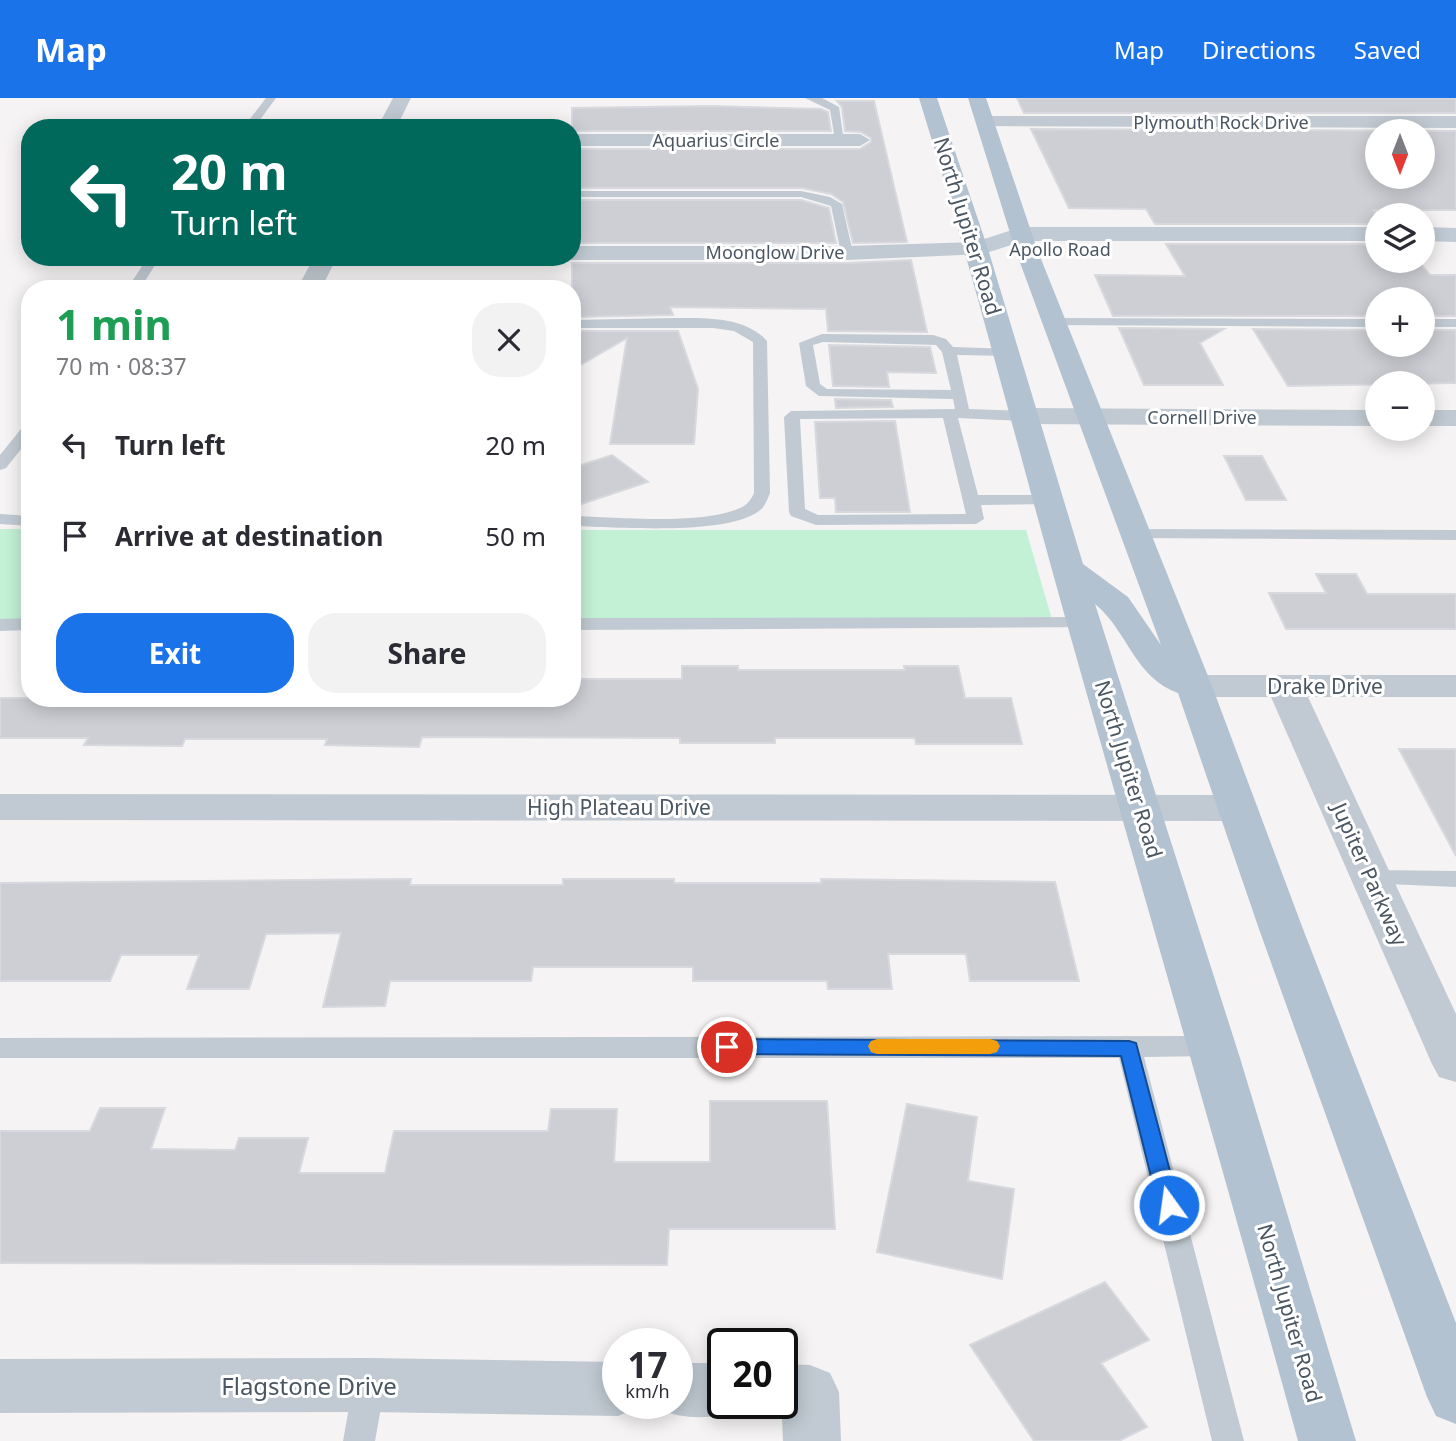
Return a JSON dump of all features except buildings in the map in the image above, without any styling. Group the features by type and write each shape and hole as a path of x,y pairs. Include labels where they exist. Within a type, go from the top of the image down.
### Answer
{"main road":[{"name":"North Jupiter Road","path":"929,98 977,249 1084,623 1212,1046 1327,1441"},
{"path":"975,99 986,122 1023,241 1194,686 1456,1397"},
{"path":"1069,569 1119,608 1159,669 1177,682 1194,686"}],"street":[{"path":"391,119 402,98"},
{"name":"Plymouth Rock Drive","path":"986,122 1456,122"},
{"name":"Aquarius Circle","path":"581,140 850,140"},
{"name":"Apollo Road","path":"977,249 1023,241 1365,234"},
{"path":"1435,234 1456,234"},
{"name":"Apollo Road","path":"1023,241 1365,249"},
{"name":"Moonglow Drive","path":"581,253 847,253 977,249"},
{"path":"1435,249 1456,249"},
{"name":"Cornell Drive","path":"1026,416 1365,418"},
{"path":"1435,418 1456,418"},
{"name":"Jupiter Parkway","path":"1284,685 1456,1064"},
{"name":"Drake Drive","path":"1194,686 1456,686"},
{"name":"High Plateau Drive","path":"0,807 1238,808"},
{"name":"Flagstone Drive","path":"0,1386 369,1385 602,1389"},
{"path":"798,1392 810,1392 812,1441"}],"lane":[{"path":"255,119 271,98"},
{"path":"810,98 825,102 835,109 850,140"},
{"path":"581,194 801,194 826,199 836,204 847,253"},
{"path":"1056,322 1365,323"},
{"path":"1435,323 1456,323"},
{"path":"581,324 733,326 751,333 760,341 762,493 755,507 739,516 703,521 581,521"},
{"path":"959,395 824,393 813,386 806,343 822,338 941,341 948,351 959,395 957,414 976,519 816,520 797,512 792,417 796,414 957,414 1026,416"},
{"path":"948,351 1007,352"},
{"path":"0,465 21,438"},
{"path":"972,500 1049,500"},
{"path":"0,519 21,520"},
{"path":"1136,534 1456,535"},
{"path":"581,624 1084,623"},
{"path":"0,625 21,624"},
{"path":"1372,878 1456,879"},
{"path":"0,1048 1212,1046"},
{"path":"1129,1048 1228,1441"},
{"path":"359,1441 369,1385"}],"green space":[{"path":"0,529 21,529 21,622 0,622"},
{"path":"581,530 1026,530 1053,623 581,623"}],"slow traffic":[{"path":"877,1046 990,1046"}],"route":[{"path":"727,1047 1129,1048 1169,1205"}]}
